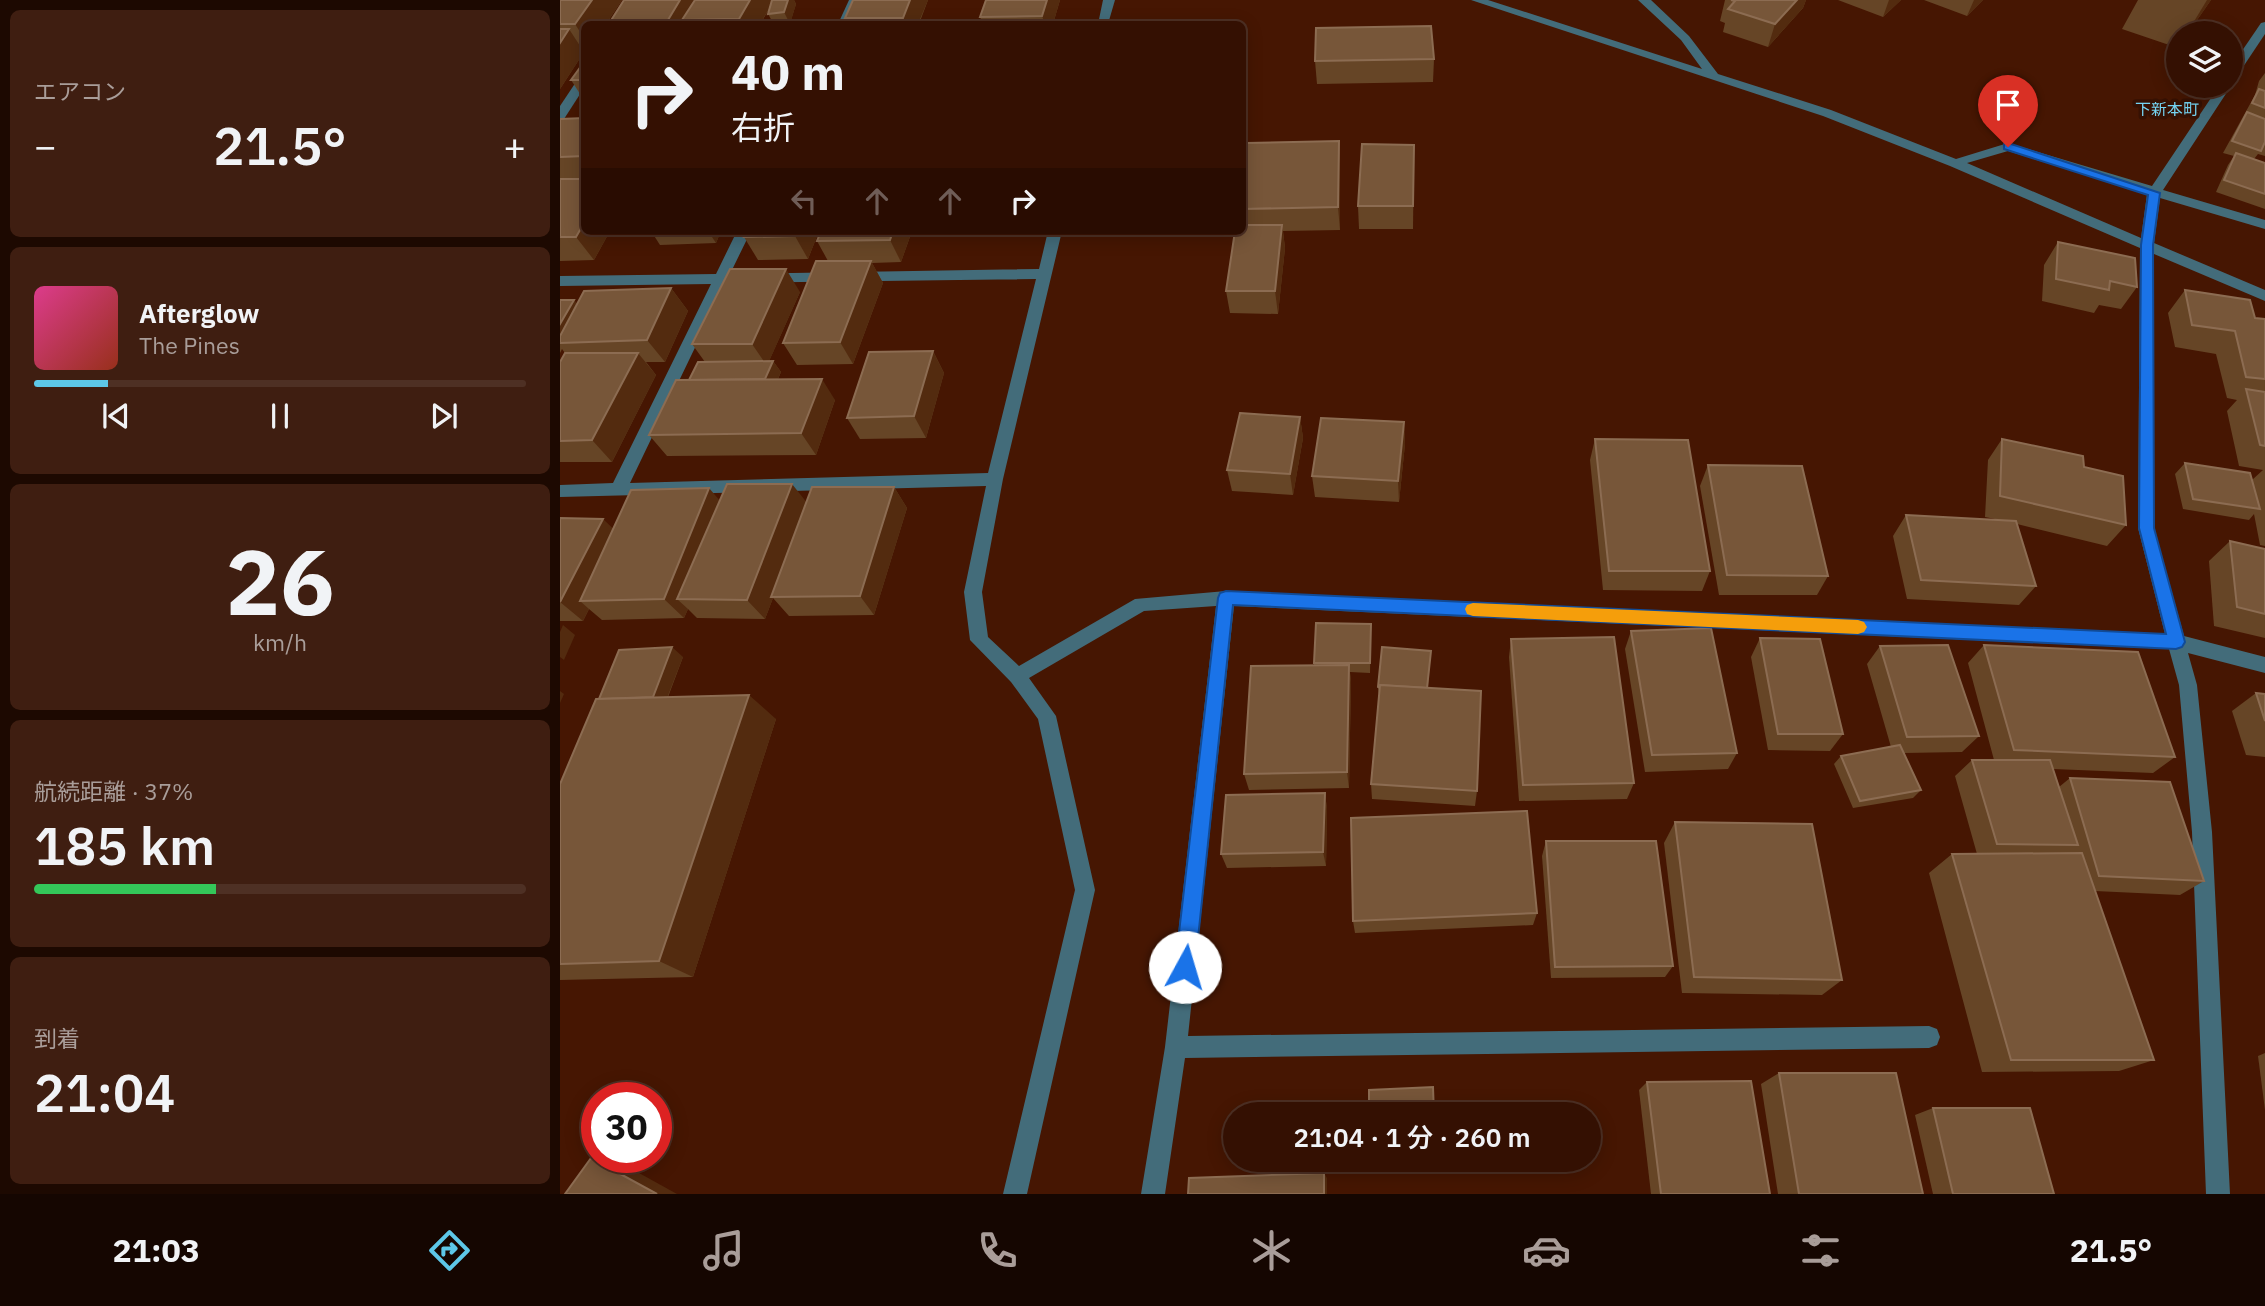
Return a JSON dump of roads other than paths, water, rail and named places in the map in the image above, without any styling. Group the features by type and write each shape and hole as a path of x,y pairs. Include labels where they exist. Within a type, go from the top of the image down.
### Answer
{"street":[{"path":"844,21 855,0"},
{"path":"1104,21 1110,0"},
{"path":"1477,0 1827,113 1955,163 2265,296"},
{"path":"1644,0 1685,38 1713,75"},
{"path":"2243,58 2265,25"},
{"path":"564,119 581,85"},
{"path":"2217,98 2154,193 2147,245 2146,528 2188,685 2202,832 2218,1194"},
{"path":"1955,163 2008,147 2265,225"},
{"path":"618,490 742,235"},
{"path":"1015,1194 1085,890 1047,716 1017,676 979,640 973,592 995,479 1054,235"},
{"path":"560,281 1046,274"},
{"path":"560,491 995,479"},
{"path":"1153,1194 1176,1046 1226,598"},
{"path":"1017,676 1141,604 1226,598 2176,642 2265,665"},
{"path":"1176,1046 1929,1037"}],"district":[{"name":"下新本町","path":"2167,109"}]}
